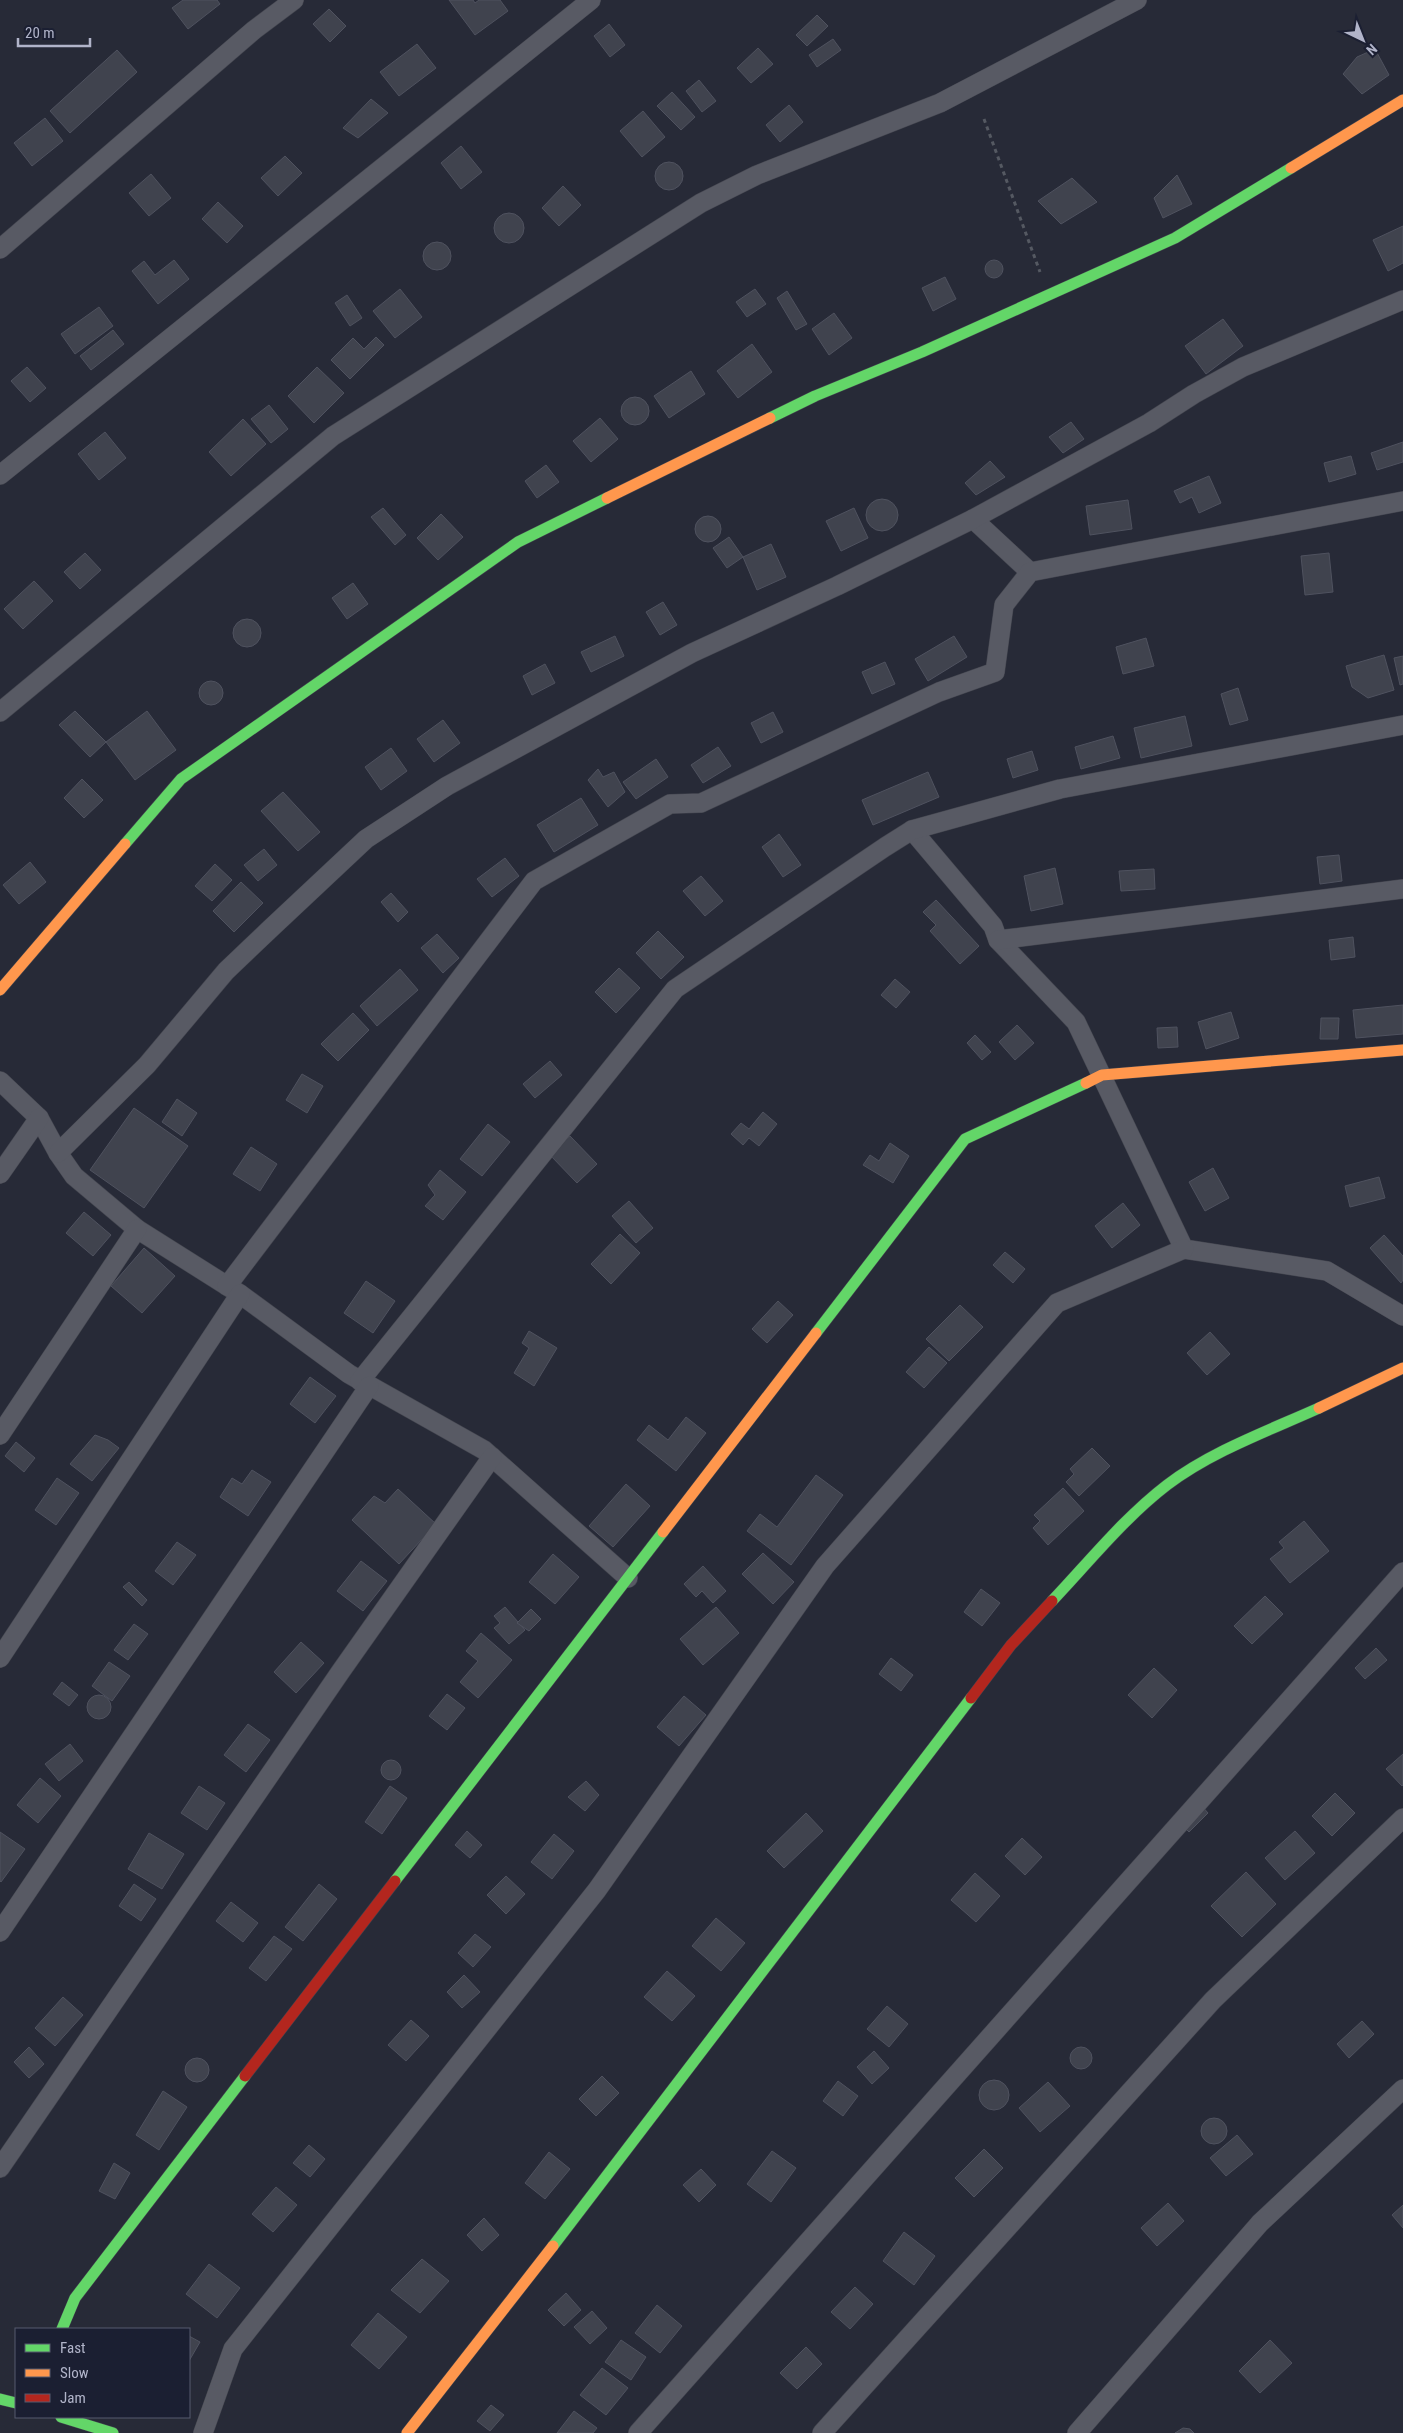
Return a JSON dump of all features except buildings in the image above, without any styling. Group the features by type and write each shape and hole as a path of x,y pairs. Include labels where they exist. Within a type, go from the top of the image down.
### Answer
{"street":[{"path":"0,249 254,30 294,0"},
{"path":"0,476 591,0"},
{"path":"0,712 333,436 701,202 757,175 940,103 1137,0"},
{"path":"0,990 181,779 518,542 815,396 922,352 1175,238 1403,100"},
{"path":"58,1153 147,1065 226,971 366,839 447,786 692,653 837,586 973,519 1149,423 1194,394 1243,367 1403,300"},
{"path":"0,1658 233,1290 534,881 670,804 701,803 938,692 995,672 1004,605 1030,572 1403,501"},
{"path":"973,519 1030,572"},
{"path":"0,1932 365,1383 675,989 912,830 1060,789 1403,725"},
{"path":"912,830 992,926 998,940 1076,1022 1184,1249"},
{"path":"998,940 1403,889"},
{"path":"62,2328 75,2298 965,1139 1102,1075 1403,1050"},
{"path":"0,1081 39,1118 58,1153 74,1176 137,1229 233,1290 365,1383 484,1450 628,1578"},
{"path":"0,1174 39,1118"},
{"path":"0,1435 137,1229"},
{"path":"203,2433 233,2349 597,1890 826,1566 1057,1304 1184,1249 1327,1271 1403,1316"},
{"path":"407,2433 505,2309 1011,1645 1135,1513 1167,1485 1205,1461 1403,1368"},
{"path":"0,2168 347,1663 492,1457"},
{"path":"638,2433 1403,1572"},
{"path":"822,2433 1213,2000 1403,1818"},
{"path":"1077,2433 1260,2223 1403,2089"},
{"path":"0,2398 15,2403"},
{"path":"64,2418 112,2433"}],"path":[{"path":"984,119 1041,273"}],"traffic: fast":[{"path":"770,418 815,396 922,352 1175,238 1291,168"},
{"path":"125,844 181,779 518,542 607,498"},
{"path":"816,1333 965,1139 1086,1083"},
{"path":"1052,1601 1121,1526 1167,1485 1221,1452 1319,1408"},
{"path":"395,1881 663,1532"},
{"path":"553,2246 971,1698"},
{"path":"62,2328 75,2298 245,2076"},
{"path":"0,2399 15,2403"},
{"path":"64,2418 113,2433"}],"traffic: slow":[{"path":"1291,168 1403,100"},
{"path":"607,498 770,418"},
{"path":"0,990 125,844"},
{"path":"1086,1083 1102,1075 1403,1050"},
{"path":"663,1532 816,1333"},
{"path":"1319,1408 1403,1368"},
{"path":"407,2433 553,2246"}],"traffic: jam":[{"path":"971,1698 1011,1645 1052,1601"},
{"path":"245,2076 395,1881"}]}
